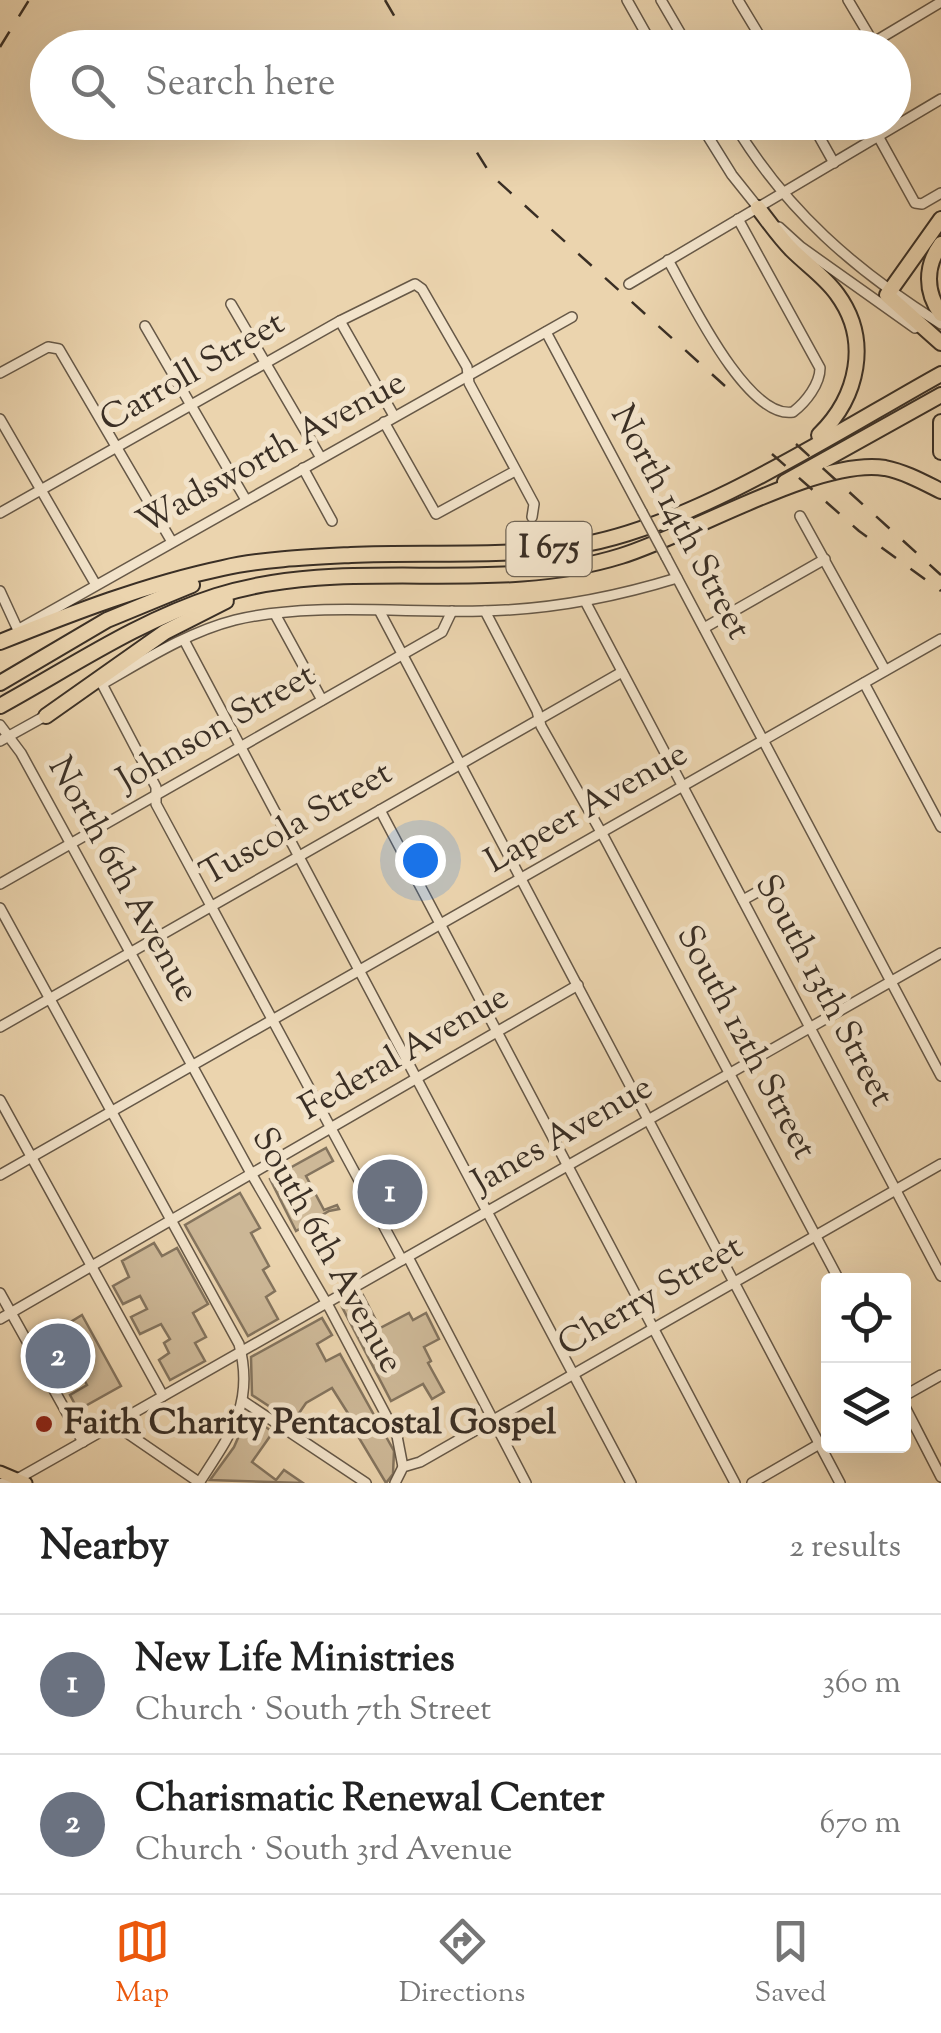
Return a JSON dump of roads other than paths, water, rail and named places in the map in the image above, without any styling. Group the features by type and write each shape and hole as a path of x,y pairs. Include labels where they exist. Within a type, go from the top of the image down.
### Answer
{"highway":[{"path":"758,208 779,236 836,292 856,338 856,370 848,397 833,421 804,450"},
{"path":"941,219 888,290 891,301 941,344"},
{"path":"941,244 932,260 928,282 941,314"},
{"name":"I 675","path":"0,682 107,620 148,601 232,572 274,562 350,555 494,555 586,544 621,534 696,505 941,374"},
{"name":"I 675","path":"4,704 170,612 238,589 358,574 511,573 568,568 621,556 750,502 941,395"},
{"path":"941,422 941,452"},
{"path":"750,502 828,474 863,467 897,471 941,491"},
{"path":"0,641 190,576 228,566 274,562"},
{"path":"46,716 195,614 298,579"}],"main road":[{"path":"0,1472 23,1480"}],"street":[{"path":"626,0 644,30"},
{"path":"661,0 678,30"},
{"path":"738,0 756,30"},
{"path":"848,0 861,30"},
{"path":"893,30 941,2"},
{"path":"911,117 941,99"},
{"path":"710,140 758,208 801,247 941,344"},
{"path":"746,140 807,222 888,290 941,324"},
{"path":"821,140 834,163"},
{"path":"629,284 871,140"},
{"path":"880,140 918,204 941,193"},
{"path":"668,260 736,378 778,410 788,413 798,408 820,378 820,368 738,219"},
{"name":"Carroll Street","path":"0,513 340,321 415,284 422,289 469,375"},
{"path":"231,304 321,458"},
{"name":"Wadsworth Avenue","path":"0,641 572,317"},
{"path":"340,321 394,416"},
{"path":"145,326 246,500"},
{"name":"North 14th Street","path":"546,332 941,1076"},
{"path":"0,373 52,346 59,350 172,542"},
{"path":"469,375 469,383 534,504 532,517"},
{"path":"0,418 96,585"},
{"path":"384,422 436,514 516,470"},
{"path":"303,468 332,521"},
{"path":"800,516 885,670"},
{"path":"704,628 825,560"},
{"path":"5,738 184,640 230,622 275,614 485,611 586,603 677,578"},
{"path":"0,591 18,630"},
{"name":"South 13th Street","path":"586,603 941,1276"},
{"name":"Johnson Street","path":"0,884 442,632 452,611"},
{"name":"South 12th Street","path":"485,611 834,1273"},
{"path":"380,612 821,1437"},
{"path":"275,614 322,700"},
{"path":"184,640 631,1483"},
{"name":"Lapeer Avenue","path":"0,1175 885,670 940,644"},
{"name":"Tuscola Street","path":"0,1027 622,672"},
{"path":"864,682 941,827"},
{"path":"102,684 156,787 156,804 526,1483"},
{"name":"North 6th Avenue","path":"0,725 71,844 192,1065"},
{"path":"380,810 735,1483"},
{"path":"743,900 770,886"},
{"path":"0,908 236,1336 241,1352 243,1400 234,1427 199,1483 114,1424"},
{"name":"Janes Avenue","path":"2,1483 23,1480 114,1424 941,953"},
{"name":"Federal Avenue","path":"0,1320 578,986"},
{"name":"South 6th Avenue","path":"192,1065 397,1436 403,1467"},
{"path":"0,1100 164,1396"},
{"name":"Cherry Street","path":"403,1467 420,1462 941,1164"},
{"path":"0,1294 83,1442"},
{"path":"911,1392 941,1375"},
{"path":"243,1400 366,1483"},
{"path":"911,1419 941,1477"},
{"path":"752,1483 821,1444"},
{"path":"828,1453 840,1483"},
{"path":"396,1483 403,1467"}],"railway":[{"path":"0,47 29,0"},
{"path":"385,0 402,30"},
{"path":"469,140 491,175 725,386"},
{"path":"796,444 941,575"},
{"path":"772,454 859,531 941,591"}],"place":[{"name":"New Life Ministries","path":"390,1192"},
{"name":"Charismatic Renewal Center","path":"58,1356"},
{"name":"Faith Charity Pentacostal Gospel","path":"44,1424"}]}
